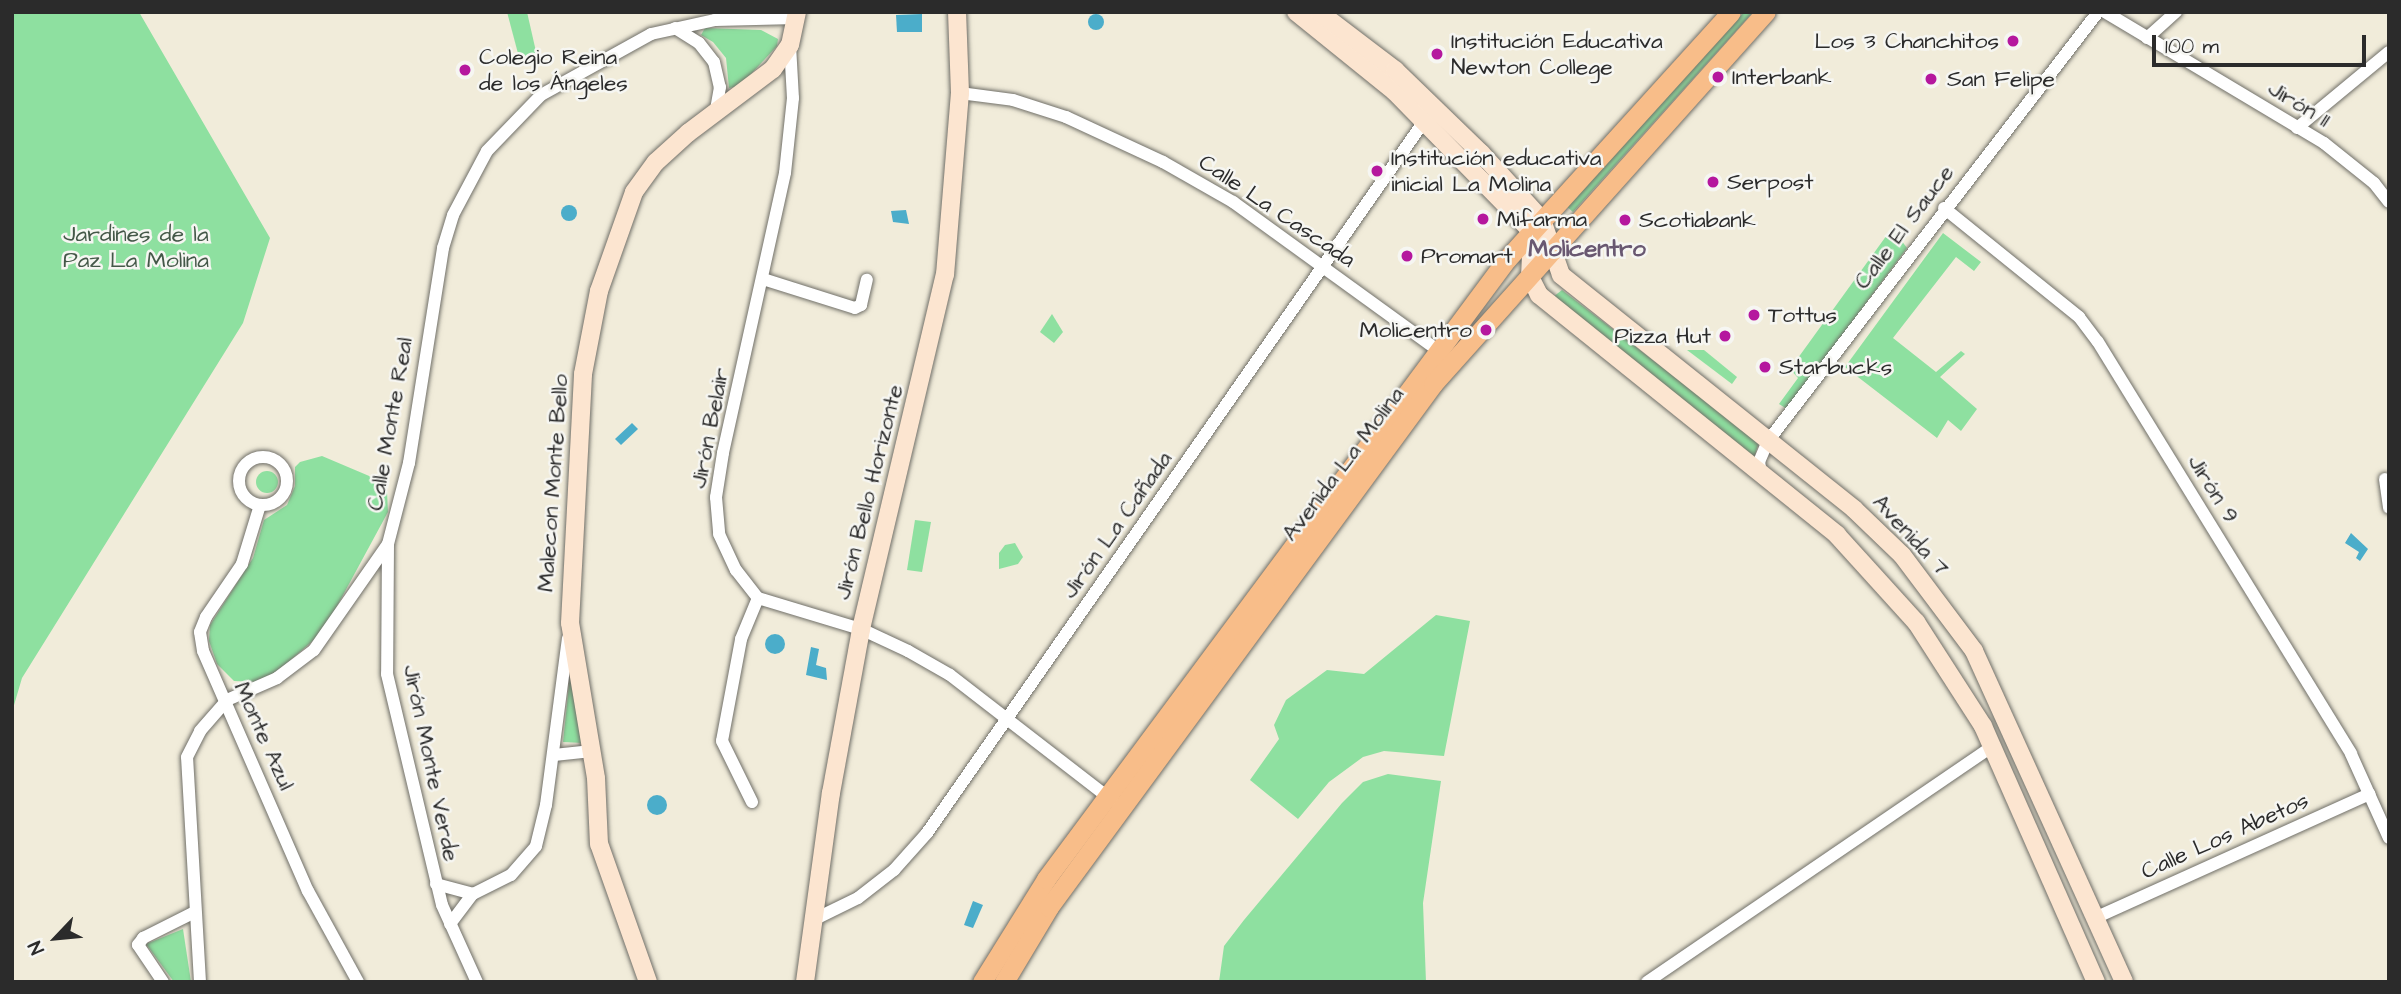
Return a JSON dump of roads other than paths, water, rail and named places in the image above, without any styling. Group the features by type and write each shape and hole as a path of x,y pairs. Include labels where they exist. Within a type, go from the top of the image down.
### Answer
{"main road":[{"name":"Avenida La Molina","path":"982,982 1013,927 1115,802 1446,357 1537,226 1731,12"},
{"name":"Avenida La Molina","path":"1446,357 1530,277 1550,251 1766,12"},
{"name":"Avenida La Molina","path":"1004,982 1115,802"}],"street":[{"name":"Jirón Bello Horizonte","path":"805,982 811,922 861,629 945,275 960,93 957,12"},
{"path":"1296,12 1425,120 1537,226"},
{"path":"1319,12 1404,78 1537,226 1530,277 1539,295 1837,535 1887,587 1947,666 1992,747 2096,982"},
{"name":"Calle El Sauce","path":"1761,474 1759,462 1768,441 1944,208 2098,12"},
{"name":"Jirón 11","path":"2105,12 2297,128 2374,183 2389,202"},
{"path":"2147,38 2176,12"},
{"name":"Calle Monte Real","path":"200,982 193,913 187,757 200,732 227,700 277,678 314,650 388,544 409,463 443,248 453,215 487,151 515,118 570,76 638,40 675,28 715,20 796,15"},
{"name":"Malecon Monte Bello","path":"648,982 599,844 592,751 570,624 577,436 599,291 634,192 656,162 773,69 790,45 796,15"},
{"path":"675,28 699,43 714,62 720,87 715,114"},
{"name":"Jirón Belair","path":"758,598 736,570 719,534 716,498 785,173 793,98 790,45"},
{"path":"2297,128 2389,52"},
{"name":"Calle La Cascada","path":"960,93 1013,100 1066,117 1163,162 1233,202 1446,357"},
{"name":"Jirón La Cañada","path":"811,922 858,898 894,870 927,833 1425,120"},
{"name":"Jirón 9","path":"1944,208 2078,317 2098,342 2344,742 2371,794 2389,838"},
{"name":"Avenida 7","path":"1537,226 1561,275 1854,509 1902,555 1942,604 1974,651 2035,778 2124,982"},
{"path":"762,279 855,308 861,306 867,280"},
{"path":"2385,479 2389,508"},
{"name":"Monte Azul","path":"260,505 242,564 200,632 203,651 227,700 308,891 358,982"},
{"name":"Jirón Monte Verde","path":"388,544 387,674 436,884 450,925 477,982"},
{"path":"752,802 722,741 741,639 758,598 861,629 950,675 1115,802"},
{"path":"450,925 473,894 511,875 536,846 554,755 570,624"},
{"path":"1647,982 1992,747"},
{"path":"554,755 592,751"},
{"path":"2011,788 2035,778"},
{"name":"Calle Los Abetos","path":"2097,917 2371,794"},
{"path":"436,884 473,894"},
{"path":"163,982 138,945 143,938 193,913"}],"water":[{"path":"922,14 922,32 897,32 896,15"},
{"path":"1096,14 1102,16 1102,28 1096,30 1090,28 1088,22 1090,16"},
{"path":"569,205 577,213 569,221 561,213"},
{"path":"906,210 909,224 893,222 891,211"},
{"path":"632,423 638,429 621,445 615,439"},
{"path":"2351,533 2368,549 2360,561 2356,558 2359,552 2345,543"},
{"path":"771,634 779,634 785,644 779,654 771,654 765,648 765,640"},
{"path":"811,647 819,649 816,665 826,668 827,680 806,675"},
{"path":"657,795 664,798 667,805 664,812 657,815 650,812 647,805 650,798"},
{"path":"973,901 983,905 973,928 964,925"}],"place":[{"name":"Los 3 Chanchitos","path":"2013,41"},
{"name":"Institución Educativa Newton College","path":"1437,54"},
{"name":"Colegio Reina de los Ángeles","path":"465,70"},
{"name":"Interbank","path":"1718,77"},
{"name":"San Felipe","path":"1931,79"},
{"name":"Institución educativa inicial La Molina","path":"1377,171"},
{"name":"Serpost","path":"1713,182"},
{"name":"Mifarma","path":"1483,219"},
{"name":"Scotiabank","path":"1625,220"},
{"name":"Promart","path":"1407,256"},
{"name":"Tottus","path":"1754,315"},
{"name":"Molicentro","path":"1486,330"},
{"name":"Pizza Hut","path":"1725,336"},
{"name":"Starbucks","path":"1765,367"}],"district":[{"name":"Molicentro","path":"1587,250"}],"park label":[{"name":"Jardines de la Paz La Molina","path":"136,247"}]}
